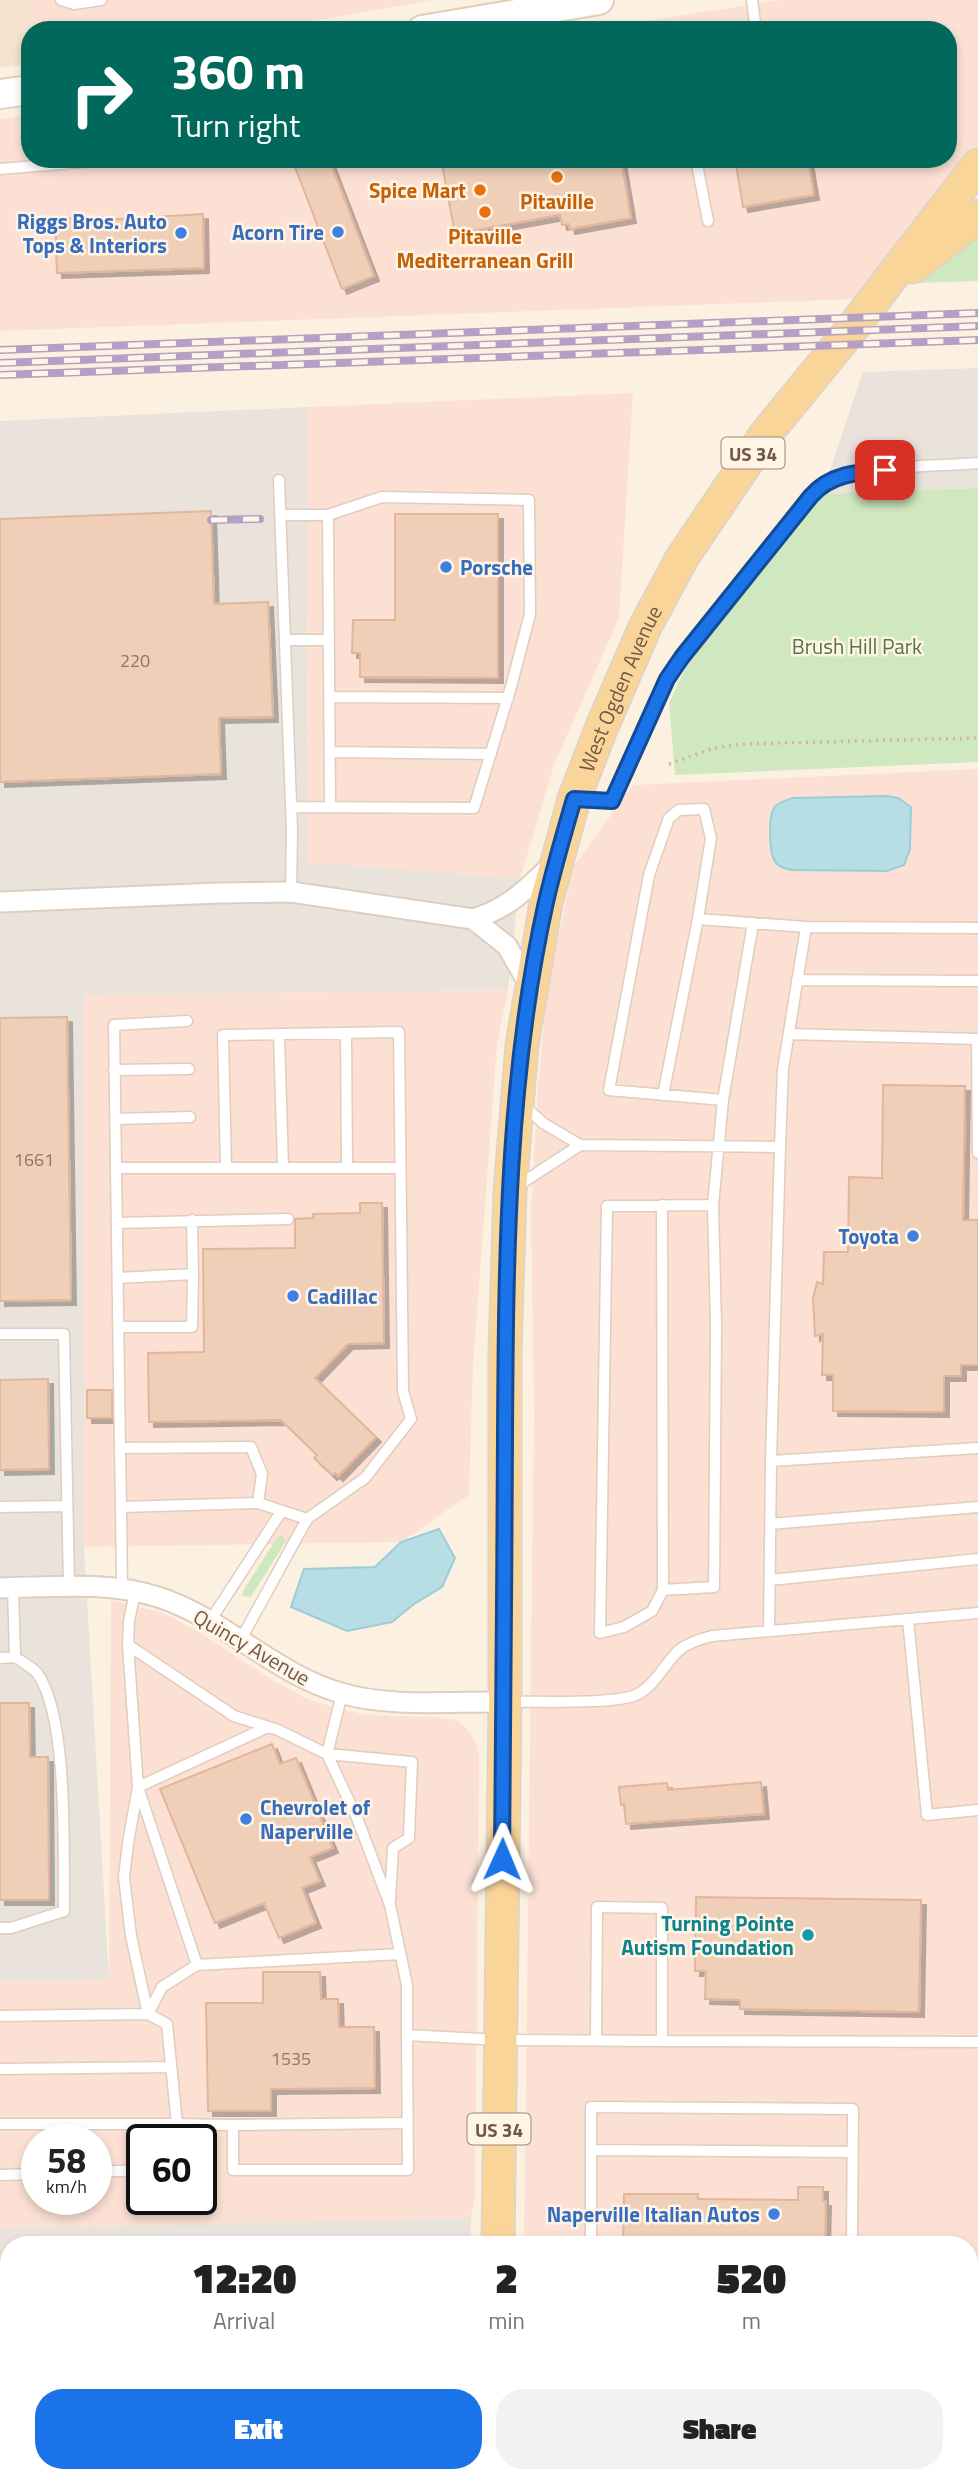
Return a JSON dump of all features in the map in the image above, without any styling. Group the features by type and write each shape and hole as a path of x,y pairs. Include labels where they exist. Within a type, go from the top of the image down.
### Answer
{"main road":[{"path":"475,21 599,0"},
{"path":"0,94 21,91"},
{"name":"West Ogden Avenue","path":"498,2236 505,1702 505,1364 510,1191 517,1099 531,988 546,903 574,799 601,729 645,627 682,558 765,435 978,165"},
{"name":"West Ogden Avenue","path":"882,290 978,216"}],"street":[{"path":"473,919 495,912 506,905 556,862"},
{"path":"0,902 220,892 291,892 473,919 507,946 531,988"},
{"name":"Quincy Avenue","path":"7,1588 129,1590 159,1597 210,1621 292,1673 342,1694 389,1701 505,1702"}],"lane":[{"path":"61,0 74,4 101,0"},
{"path":"752,0 755,21"},
{"path":"0,169 21,167"},
{"path":"698,168 708,221"},
{"path":"574,799 612,801 667,679 819,486 835,478 862,472 978,463"},
{"path":"279,480 291,807 291,892"},
{"path":"280,515 328,514 382,497 529,500 530,614 508,698 474,808 291,807"},
{"path":"328,514 330,806"},
{"path":"285,640 329,640"},
{"path":"330,697 508,698"},
{"path":"330,752 491,754"},
{"path":"663,1095 711,838 704,809 679,810 669,818 649,875 609,1090 663,1095 723,1100"},
{"path":"698,919 806,927 978,928"},
{"path":"663,1590 714,1587 716,1325 713,1205 723,1100 752,923"},
{"path":"769,1631 771,1461 783,1069 806,927"},
{"path":"797,980 978,981"},
{"path":"148,2014 131,1936 124,1877 138,1787 128,1645 129,1590 121,1507 114,1025 187,1021"},
{"path":"226,1168 223,1035 399,1032 403,1391 411,1419 365,1478 307,1519 240,1641"},
{"path":"346,1033 347,1168"},
{"path":"789,1034 978,1039 978,1153"},
{"path":"279,1035 283,1167"},
{"path":"114,1070 189,1069"},
{"path":"517,1099 543,1122 580,1145 780,1147"},
{"path":"115,1119 190,1117"},
{"path":"510,1191 580,1145"},
{"path":"116,1168 400,1168"},
{"path":"662,1205 663,1590 652,1611 624,1627 600,1633 607,1206 662,1205 713,1205"},
{"path":"117,1223 288,1219"},
{"path":"119,1327 192,1327 192,1220"},
{"path":"118,1278 193,1274"},
{"path":"0,1334 64,1334 69,1587"},
{"path":"120,1448 251,1447 262,1475 258,1503"},
{"path":"771,1461 978,1448"},
{"path":"121,1507 258,1503 307,1519"},
{"path":"0,1507 67,1506"},
{"path":"770,1524 978,1507"},
{"path":"210,1621 281,1511"},
{"path":"770,1580 978,1559"},
{"path":"7,1588 15,1657"},
{"path":"505,1702 615,1700 637,1695 651,1684 680,1650 712,1636 978,1612"},
{"path":"908,1619 927,1815 978,1810"},
{"path":"128,1645 234,1716 268,1727 327,1754 412,1762 409,1838 393,1848 390,1905"},
{"path":"0,1658 15,1657 36,1672 52,1707 63,1822 64,1911 11,1928 0,1928"},
{"path":"233,2125 233,2170 408,2170 407,1985 390,1905 357,1818 327,1754 342,1694"},
{"path":"138,1787 268,1727"},
{"path":"138,1787 197,1965"},
{"path":"596,2040 597,1908 662,1908 662,2041"},
{"path":"148,2014 162,1987 197,1965 400,1954"},
{"path":"0,2016 148,2014 167,2024 177,2124"},
{"path":"407,2035 500,2040 978,2042"},
{"path":"0,2069 171,2067"},
{"path":"591,2236 591,2108 853,2109 852,2236"},
{"path":"217,2125 407,2123"},
{"path":"0,2124 126,2124"},
{"path":"591,2150 853,2152"},
{"path":"0,2175 21,2174"}],"path":[{"path":"668,764 714,748 741,744 978,738"}],"shaded area":[{"path":"0,0 26,0 34,21 21,21 21,66 0,67"},
{"path":"26,0 432,0 314,21 34,21"},
{"path":"780,0 978,0 978,146 854,299 0,331 0,119 21,116 21,168 957,168 957,21 646,21"},
{"path":"978,368 978,488 822,494 863,372"},
{"path":"633,393 619,618 554,765 520,879 307,863 308,407"},
{"path":"308,407 307,862 520,879 508,990 84,995 84,1547 109,1980 0,1981 0,421"},
{"path":"978,769 978,2236 524,2236 534,1414 531,1212 538,1085 547,993 573,867 633,785"},
{"path":"508,990 497,1045 473,1366 469,1495 401,1542 84,1547 84,995"},
{"path":"111,1600 161,1612 196,1630 274,1681 310,1700 365,1715 438,1717 458,1721 476,1742 479,1756 475,2196 471,2218 0,2228 0,1981 109,1979"},
{"path":"471,2218 471,2236 0,2236 0,2228"}],"green space":[{"path":"978,233 978,281 917,283"},
{"name":"Brush Hill Park","path":"978,488 978,762 675,775 669,703 686,667 822,494"},
{"path":"278,1536 282,1536 286,1541 251,1597 242,1596 243,1591"}],"water":[{"path":"793,798 898,798 911,807 910,849 904,865 887,871 792,870 776,863 772,852 770,827 774,808 780,803"},
{"path":"439,1529 455,1558 442,1587 414,1604 392,1622 347,1631 291,1607 304,1569 375,1567 401,1542"}],"building":[{"name":"Acorn Tire","path":"295,168 332,168 374,276 342,289"},
{"path":"443,168 623,168 631,218 570,229 569,224 562,225 560,215 455,234"},
{"path":"737,168 810,168 814,195 743,207"},
{"path":"203,214 204,268 57,273 55,219 102,217 102,220"},
{"path":"211,511 214,604 268,602 273,717 219,718 221,774 0,782 0,519"},
{"name":"Porsche","path":"395,514 498,514 498,678 360,677 360,653 352,653 353,620 395,620"},
{"path":"67,1017 71,1300 0,1301 0,1018"},
{"name":"Toyota","path":"883,1085 965,1086 963,1220 978,1220 978,1365 961,1365 961,1376 944,1376 944,1412 833,1411 833,1375 822,1375 823,1334 815,1336 813,1298 817,1282 823,1284 824,1252 848,1252 849,1177 882,1178"},
{"name":"Cadillac","path":"360,1203 382,1203 384,1343 348,1344 315,1378 376,1437 338,1476 335,1473 332,1475 314,1458 317,1455 281,1420 149,1422 148,1353 204,1352 203,1249 295,1248 295,1219 313,1218 313,1214 360,1213"},
{"path":"48,1379 49,1469 0,1470 0,1380"},
{"path":"87,1390 112,1390 112,1418 87,1418"},
{"path":"0,1703 29,1703 30,1757 48,1757 49,1900 0,1900"},
{"name":"Chevrolet of Naperville","path":"272,1744 280,1764 296,1758 333,1848 310,1857 320,1881 302,1888 316,1923 279,1938 264,1903 215,1923 160,1789"},
{"path":"761,1782 764,1814 626,1824 619,1787 667,1783 668,1790"},
{"name":"Turning Pointe Autism Foundation","path":"696,1897 921,1900 919,2012 740,2009 740,2000 705,1999 706,1971 695,1971"},
{"path":"263,1972 320,1972 321,1999 338,1999 339,2027 374,2027 375,2088 271,2089 271,2111 208,2111 206,2003 263,2003"},
{"name":"Naperville Italian Autos","path":"798,2187 823,2187 823,2201 826,2201 825,2236 623,2236 624,2194 698,2194 698,2199 798,2200"}],"railway":[{"path":"0,350 978,313"},
{"path":"0,363 978,326"},
{"path":"0,375 978,340"},
{"path":"211,520 260,519"}],"place":[{"name":"Pitaville","path":"557,177"},
{"name":"Spice Mart","path":"480,190"},
{"name":"Pitaville Mediterranean Grill","path":"485,212"},
{"name":"Acorn Tire","path":"338,232"},
{"name":"Riggs Bros. Auto Tops & Interiors","path":"181,233"},
{"name":"Porsche","path":"446,567"},
{"name":"Toyota","path":"913,1236"},
{"name":"Cadillac","path":"293,1296"},
{"name":"Chevrolet of Naperville","path":"246,1819"},
{"name":"Turning Pointe Autism Foundation","path":"808,1935"},
{"name":"Naperville Italian Autos","path":"774,2214"}],"route":[{"path":"502,1859 505,1350 510,1191 522,1045 538,943 556,862 574,799 612,801 667,679 819,486 835,478 885,470"}]}
